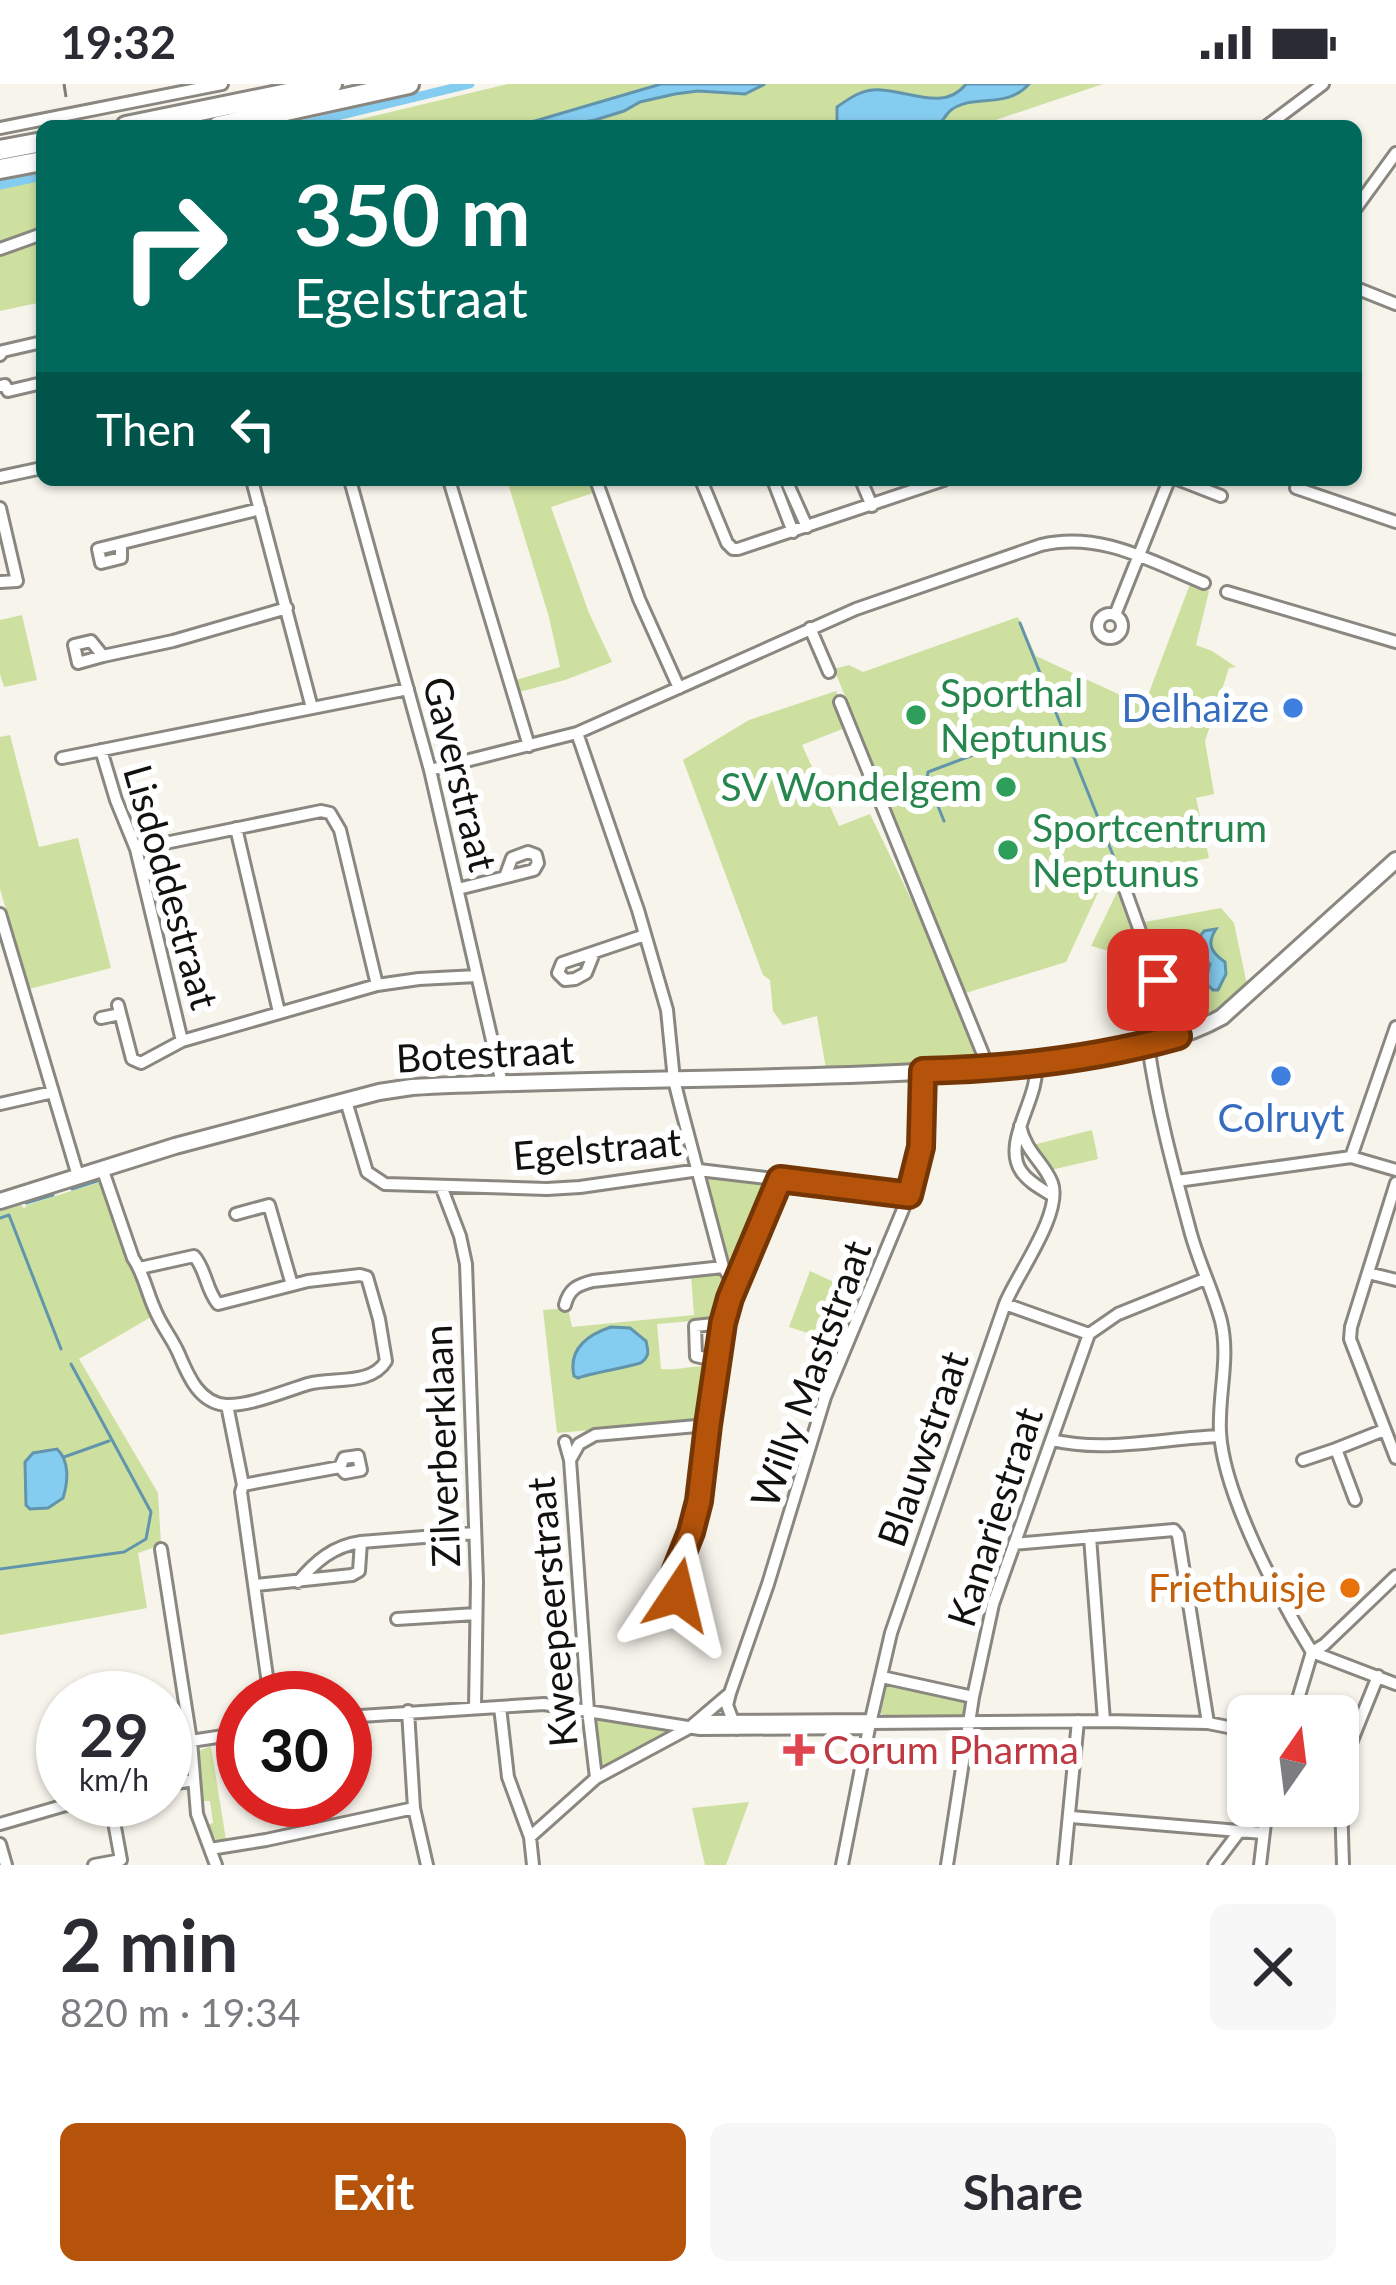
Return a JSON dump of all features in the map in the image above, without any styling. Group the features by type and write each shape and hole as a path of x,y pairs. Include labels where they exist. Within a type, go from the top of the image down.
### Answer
{"highway":[{"path":"155,120 332,84"},
{"path":"245,120 409,84"},
{"path":"0,150 36,143"},
{"path":"0,169 36,162"}],"street":[{"path":"40,120 222,84"},
{"path":"1275,120 1323,84"},
{"path":"0,128 36,121"},
{"path":"1362,200 1396,153"},
{"path":"0,249 36,236"},
{"path":"1362,290 1396,304"},
{"path":"36,344 3,352 0,358 2,386 8,391 36,384"},
{"path":"0,477 36,469"},
{"path":"254,486 312,708"},
{"name":"Gaverstraat","path":"352,486 430,770 502,1084"},
{"path":"451,486 529,746"},
{"path":"601,486 639,599 680,688"},
{"path":"704,486 730,547 738,549 925,486"},
{"path":"775,486 793,532"},
{"path":"789,486 807,526"},
{"path":"864,486 872,506"},
{"path":"1115,615 1167,486"},
{"path":"1195,486 1221,496"},
{"path":"1296,488 1396,522"},
{"path":"0,508 5,558 17,581 0,581"},
{"path":"121,545 260,509"},
{"path":"430,770 577,734 856,609 1065,539 1099,543 1204,584"},
{"path":"1227,592 1396,642"},
{"path":"103,656 287,608"},
{"path":"810,628 829,672"},
{"path":"62,758 408,689"},
{"path":"840,703 989,1069"},
{"path":"577,734 668,1010 674,1079 723,1267 734,1285"},
{"name":"Lisdoddestraat","path":"100,750 136,849 182,1041"},
{"path":"136,849 321,811 330,814 377,986"},
{"path":"236,828 280,1012"},
{"name":"Botestraat","path":"0,1202 102,1168 412,1087 989,1069 1148,1045 1195,1032 1222,1017 1396,860"},
{"path":"458,889 506,877"},
{"path":"1123,884 1178,1036"},
{"path":"0,914 78,1177"},
{"path":"594,953 645,935"},
{"path":"101,1018 119,1010 132,1059 141,1063 182,1041 377,986 477,976"},
{"path":"1351,1156 1396,1027"},
{"path":"1148,1045 1177,1181 1222,1324 1220,1436 1234,1495 1312,1652 1396,1684"},
{"path":"1035,1064 1037,1079 1020,1126 1018,1167 1053,1196"},
{"name":"Willy Maststraat","path":"734,1725 727,1705 730,1693 826,1397 909,1195 921,1147 923,1071"},
{"path":"0,1104 52,1092"},
{"name":"Egelstraat","path":"346,1101 367,1172 386,1184 580,1187 699,1170 909,1195"},
{"path":"1020,1126 1025,1144 1051,1181 1053,1196"},
{"path":"1177,1181 1351,1156 1396,1170"},
{"path":"102,1168 154,1309 184,1370 214,1402 227,1405 310,1384 373,1375 384,1366 386,1353 367,1277 292,1285 218,1304 194,1256 140,1268"},
{"path":"672,1580 699,1501 723,1323 734,1285 780,1179"},
{"path":"1396,1183 1350,1339 1396,1458"},
{"name":"Zilverberklaan","path":"441,1186 466,1264 475,1708"},
{"name":"Blauwstraat","path":"842,1865 898,1611 1005,1304 1032,1257 1053,1196"},
{"path":"236,1214 274,1203 292,1285"},
{"path":"566,1305 568,1292 579,1284 723,1267"},
{"path":"1368,1273 1396,1280"},
{"path":"1005,1304 1089,1334 1118,1314 1205,1279"},
{"path":"718,1361 696,1356 695,1326 723,1323"},
{"name":"Kanariestraat","path":"947,1865 993,1604 1089,1334"},
{"path":"227,1405 243,1485 267,1671"},
{"path":"570,1460 579,1444 596,1435 708,1425"},
{"path":"1304,1460 1384,1430"},
{"path":"1052,1440 1101,1445 1220,1436"},
{"name":"Kweepeerstraat","path":"565,1442 596,1778"},
{"path":"1336,1449 1355,1500"},
{"path":"243,1485 340,1467"},
{"path":"1014,1544 1174,1530 1208,1723"},
{"path":"298,1582 326,1553 350,1544 474,1533"},
{"path":"1090,1537 1104,1720"},
{"path":"256,1585 359,1571 361,1542"},
{"path":"160,1550 180,1671"},
{"path":"1299,1695 1312,1652 1396,1576"},
{"path":"397,1619 476,1614"},
{"path":"1343,1865 1340,1770 1378,1676"},
{"path":"882,1677 974,1697"},
{"name":"Willy Maststraat","path":"530,1837 596,1778 693,1724 730,1693"},
{"path":"372,1715 544,1704 693,1724 1104,1720 1227,1727"},
{"path":"500,1707 511,1792 530,1837 533,1865"},
{"path":"408,1712 414,1808 427,1865"},
{"path":"1064,1865 1078,1721"},
{"path":"192,1760 197,1814 216,1865"},
{"path":"210,1849 414,1808"},
{"path":"0,1824 36,1813"},
{"path":"1071,1817 1263,1833"},
{"path":"94,1865 121,1863 115,1827"},
{"path":"1260,1865 1264,1827"},
{"path":"1214,1865 1239,1832"},
{"path":"0,1844 6,1865"}],"green space":[{"path":"508,84 1103,84 996,120 357,120"},
{"path":"36,181 36,231 0,244 0,188"},
{"path":"36,239 36,303 0,311 0,253"},
{"path":"509,486 595,486 596,492 551,507 612,662 519,692 516,680 560,667"},
{"path":"1190,584 1209,591 1196,645 1236,667 1229,668 1205,741 1214,794 1196,798 1209,858 1122,879 1113,860 1066,962 956,996 980,1062 826,1069 817,1016 783,1025 773,1011 770,980 763,975 683,760 749,720 836,691 850,726 802,745 839,826 870,814 936,951 945,948 834,669 849,665 863,672 1018,617 1036,656 1144,706"},
{"path":"22,615 37,680 4,687 0,620"},
{"path":"10,735 39,847 78,838 111,968 29,989 0,889 0,737"},
{"path":"1121,884 1146,955 1121,965 1113,952 1091,946"},
{"path":"1221,908 1234,923 1247,985 1218,1010 1179,1029 1140,923"},
{"path":"1092,1130 1098,1159 1051,1170 1033,1145"},
{"path":"709,1177 773,1186 723,1315 657,1324 661,1369 712,1367 706,1416 557,1433 543,1310 568,1308 572,1327 694,1315 691,1275 724,1271 705,1182"},
{"path":"100,1182 151,1317 79,1359 158,1493 161,1545 138,1553 147,1608 0,1635 0,1210 21,1204 24,1209"},
{"path":"810,1271 860,1294 839,1343 789,1327"},
{"path":"887,1686 964,1701 967,1715 960,1719 883,1717 879,1708"},
{"path":"595,1717 677,1729 601,1771"},
{"path":"211,1746 216,1827 224,1827 226,1840 218,1841 206,1825 213,1823 210,1801 201,1801 198,1751"},
{"path":"749,1802 726,1865 705,1865 692,1808"}],"water":[{"path":"661,84 765,84 745,94 675,94 595,120 538,120"},
{"path":"966,84 1029,84 1010,97 960,105 943,120 837,120 837,107 864,92 938,98"},
{"path":"1216,929 1212,947 1225,962 1226,974 1218,990 1213,990 1205,983 1210,964 1203,958 1198,939 1204,931"},
{"path":"611,1327 630,1328 646,1341 645,1359 574,1376 574,1358 581,1344"},
{"path":"57,1449 67,1472 63,1498 48,1508 30,1509 25,1462 33,1453"}],"waterway":[{"path":"321,120 470,84"},
{"path":"0,185 36,177"},
{"path":"1020,623 1115,860"},
{"path":"944,821 928,772 989,749"},
{"path":"72,1189 97,1181"},
{"path":"26,1203 53,1195"},
{"path":"0,1218 9,1215 61,1349"},
{"path":"0,1569 124,1552 146,1539 151,1512 71,1364"},
{"path":"64,1457 109,1441"}],"railway":[{"path":"64,84 66,97"}],"place":[{"name":"Delhaize","path":"1293,708"},
{"name":"Sporthal Neptunus","path":"916,715"},
{"name":"SV Wondelgem","path":"1006,787"},
{"name":"Sportcentrum Neptunus","path":"1008,850"},
{"name":"Colruyt","path":"1281,1076"},
{"name":"Friethuisje","path":"1350,1588"},
{"name":"Corum Pharma","path":"799,1750"}],"route":[{"path":"678,1595 672,1580 699,1501 723,1323 734,1285 780,1179 909,1195 921,1147 923,1071 1033,1064 1178,1036 1158,980"}]}
